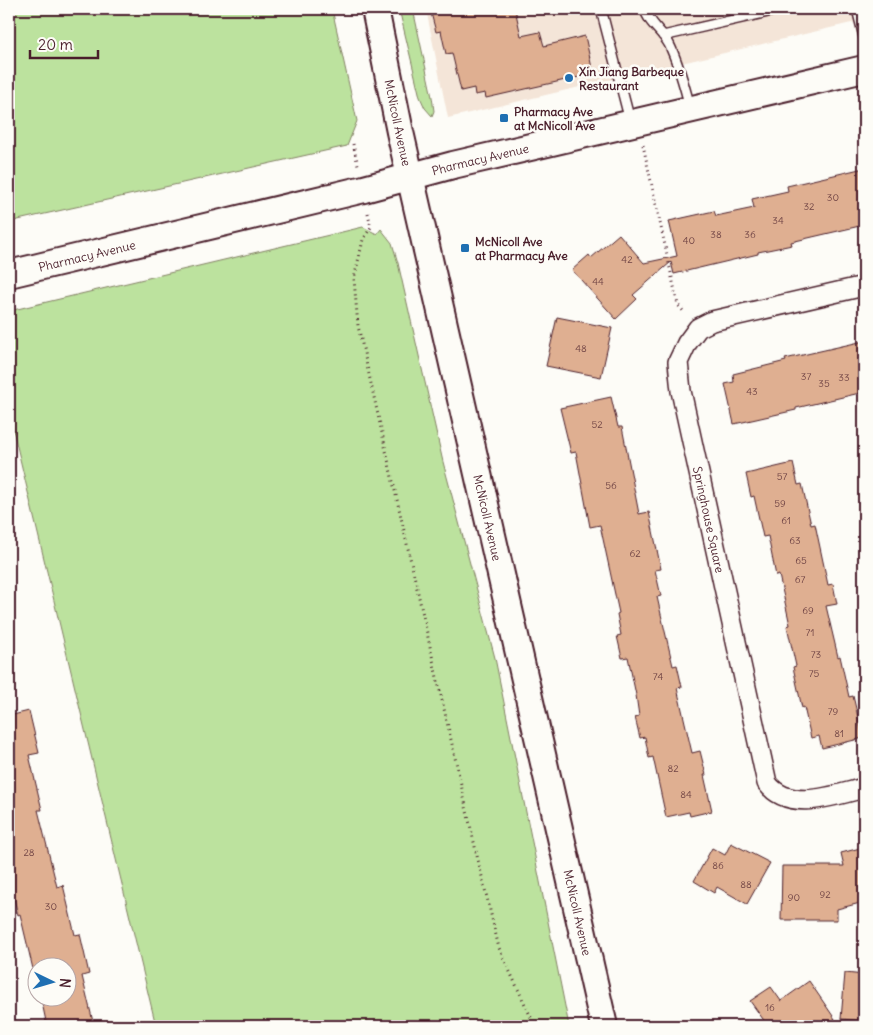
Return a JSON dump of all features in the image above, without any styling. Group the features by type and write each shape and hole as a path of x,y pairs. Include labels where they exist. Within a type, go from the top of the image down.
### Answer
{"main road":[{"name":"McNicoll Avenue","path":"375,9 411,176 604,1026"},
{"name":"Pharmacy Avenue","path":"9,274 411,176 864,69"}],"street":[{"path":"698,328 712,320 864,286"},
{"name":"Springhouse Square","path":"698,328 687,343 678,362 680,383 767,783 773,792 786,798 800,800 830,796 864,788"}],"lane":[{"path":"601,9 631,124"},
{"path":"645,9 646,15 668,42 680,69 691,110"},
{"path":"663,36 781,9"},
{"path":"857,9 864,37"}],"path":[{"path":"647,159 678,306 698,328"},
{"path":"371,227 363,240 354,279 358,326 499,948 535,1026"}],"shaded area":[{"path":"426,9 864,9 864,20 448,118"}],"green space":[{"path":"9,9 332,9 357,121 347,146 9,222"},
{"path":"399,9 413,9 432,97 434,111 432,116 425,108 420,97"},
{"path":"363,227 377,234 381,229 392,243 398,263 443,462 495,658 569,1026 156,1026 9,413 9,311"}],"building":[{"path":"430,9 515,9 521,36 540,32 544,46 585,36 592,68 582,70 583,76 486,98 485,93 475,95 474,88 461,91 452,53 446,54 441,31 436,32"},
{"path":"864,168 864,225 791,242 792,245 674,274 671,262 633,295 637,299 616,319 572,270 589,255 591,258 619,234 644,263 677,256 669,221 714,211 716,216 754,208 752,199 788,191 787,186"},
{"path":"557,317 612,328 601,377 546,366"},
{"path":"864,341 864,392 734,424 725,384 734,382 733,374 786,361 785,359"},
{"path":"611,397 618,427 622,427 639,514 649,512 661,569 655,570 661,596 657,597 673,666 677,665 682,687 677,688 692,753 700,751 706,775 704,775 712,811 690,816 689,812 666,817 653,757 649,758 645,737 640,738 635,717 639,716 636,695 628,657 622,658 617,636 621,635 617,614 619,613 600,525 590,527 576,452 571,453 560,408"},
{"path":"793,463 798,485 802,484 811,525 815,524 828,585 833,584 837,604 826,606 849,697 853,696 863,738 822,748 819,736 811,738 804,707 802,708 793,667 796,666 787,626 790,625 779,575 776,576 768,536 763,537 754,496 751,497 746,474"},
{"path":"29,711 39,753 29,755 42,810 38,810 57,887 63,885 75,935 80,934 89,974 82,976 94,1026 47,1026 43,1008 78,1008 78,958 30,958 20,914 18,915 9,878 9,716"},
{"path":"731,843 770,863 747,904 717,887 714,893 694,881 712,848 725,855"},
{"path":"864,847 864,902 837,909 837,920 781,920 782,866 844,866 841,853"},
{"path":"845,973 864,975 864,1021 841,1019"},
{"path":"809,981 835,1019 824,1026 768,1026 750,1001 771,987 781,1001"}],"place":[{"name":"Xin Jiang Barbeque Restaurant","path":"569,78"},
{"name":"Pharmacy Ave at McNicoll Ave","path":"504,118"},
{"name":"McNicoll Ave at Pharmacy Ave","path":"465,248"}]}
